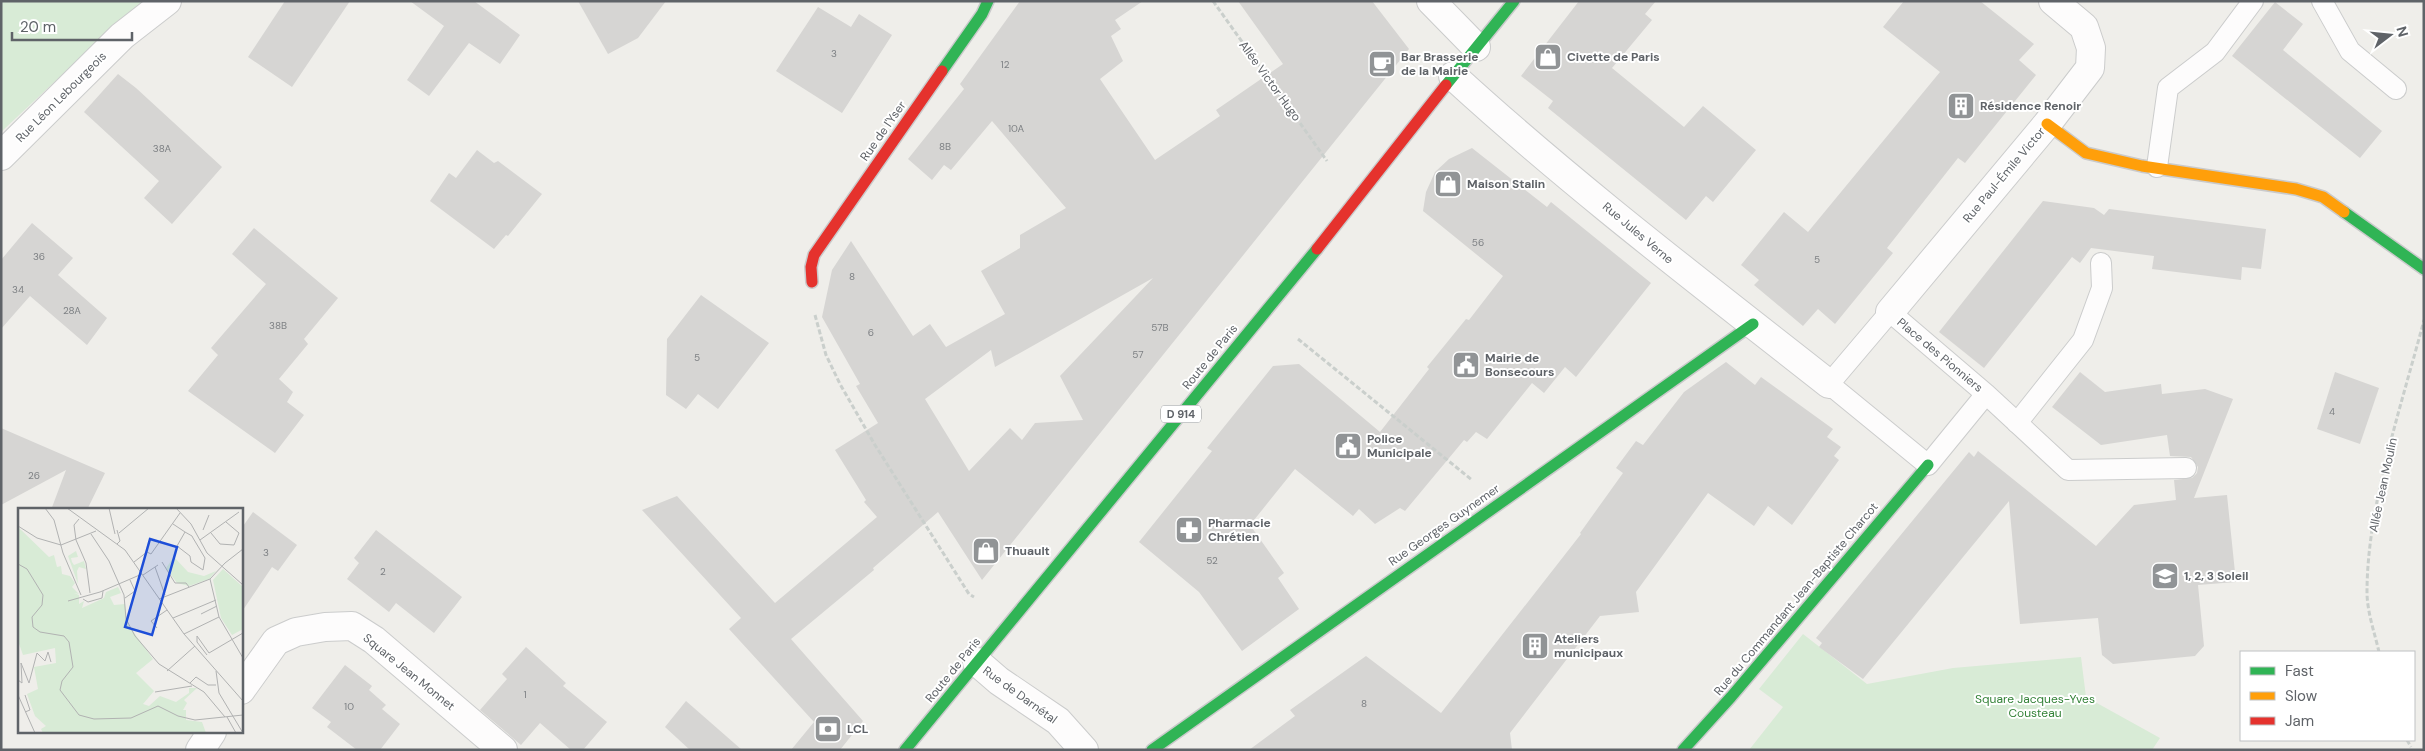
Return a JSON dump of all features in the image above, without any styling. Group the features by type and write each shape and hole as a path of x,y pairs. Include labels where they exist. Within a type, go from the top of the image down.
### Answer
{"street":[{"name":"Rue Léon Lebourgeois","path":"1,156 122,36 167,1"},
{"name":"Rue de l'Yser","path":"812,282 811,267 814,255 982,14 988,1"},
{"path":"1431,1 1476,47"},
{"name":"Route de Paris","path":"905,750 1355,203 1453,76 1514,1"},
{"path":"2047,124 2090,68 2091,48 2084,27 2053,1"},
{"name":"Rue Jules Verne","path":"1453,76 1493,112 1684,271 1829,384"},
{"name":"Rue Paul-Émile Victor","path":"1890,312 2047,124 2086,154 2296,189 2323,197 2424,268"},
{"name":"Rue Georges Guynemer","path":"1152,750 1753,324"},
{"name":"Rue du Commandant Jean-Baptiste Charcot","path":"1683,750 1731,697 1928,465"},
{"name":"Square Jean Monnet","path":"242,689 276,641 296,632 326,627 352,626 374,640 503,750"},
{"name":"Rue de Darnétal","path":"977,662 999,682 1058,721 1084,750"},
{"path":"200,750 211,734"}],"lane":[{"path":"2157,167 2168,88 2216,52 2253,1"},
{"path":"2322,1 2350,51 2396,89"},
{"path":"2017,423 2083,340 2102,288 2101,263"},
{"name":"Place des Pionniers","path":"1829,384 1890,312 1986,394 1928,465"},
{"path":"1829,384 1928,465"},
{"path":"1986,394 2068,470 2186,468"}],"path":[{"name":"Allée Victor Hugo","path":"1213,1 1327,161"},
{"path":"812,282 816,325 826,355 840,384 874,445 969,594 974,597"},
{"name":"Allée Jean Moulin","path":"2379,651 2367,594 2372,527 2424,320"},
{"path":"1298,339 1475,482"},
{"path":"2408,741 2411,747"}],"green space":[{"path":"1,1 147,1 112,28 1,132"},
{"name":"Square Jacques-Yves Cousteau","path":"1803,634 1867,684 1953,668 2081,657 2086,697 2160,738 2152,750 1749,750 1783,707 1759,689"}],"building":[{"path":"285,1 350,1 292,87 248,57"},
{"path":"410,1 474,1 520,35 500,64 469,43 429,96 407,80 444,26"},
{"path":"578,1 666,1 638,38 608,54"},
{"path":"1020,1 1143,1 1115,20 1121,29 1111,36 1123,61 1100,79 1155,160 1220,116 1216,110 1283,64 1238,1 1372,1 1409,49 982,580 938,512 873,568 874,570 791,639 863,721 840,750 791,750 814,722 729,629 741,618 642,510 677,496 775,603 877,517 864,502 866,500 835,450 878,423 856,386 860,384 822,317 832,270 851,241 913,336 930,324 946,347 1005,314 981,271 1020,248 1020,235 1066,208 992,121 951,170 944,165 932,180 908,159 964,89 960,84","holes":["1153,278 1060,376 1083,420 1035,423 1022,440 1010,428 969,471 925,399 991,350 995,367"]},
{"path":"1579,1 1656,1 1645,14 1652,20 1612,68 1684,127 1703,106 1756,150 1713,202 1706,196 1686,220 1548,108 1553,101 1521,76"},
{"path":"1904,1 1980,1 2034,44 2019,60 2036,75 1965,163 1958,158 1887,248 1893,253 1835,324 1818,309 1803,326 1754,285 1759,280 1741,265 1784,212 1808,232 1940,72 1883,27"},
{"path":"2275,2 2303,24 2283,50 2382,131 2360,158 2232,56"},
{"path":"818,7 851,27 859,14 892,35 842,113 776,71"},
{"path":"118,74 136,88 222,167 172,224 144,198 159,181 84,112"},
{"path":"1472,148 1547,207 1551,202 1651,283 1576,377 1565,367 1544,393 1532,383 1487,439 1476,432 1467,442 1464,440 1405,511 1400,508 1375,524 1359,509 1353,516 1295,469 1250,525 1284,573 1278,578 1299,609 1242,651 1199,592 1139,542 1212,451 1207,448 1273,366 1299,364 1380,432 1429,369 1427,367 1466,319 1469,320 1503,276 1423,211 1426,192 1435,172 1449,159"},
{"path":"477,150 494,163 498,161 542,194 508,236 506,235 494,249 430,201 449,173 456,178"},
{"path":"2043,201 2094,208 2104,215 2109,209 2266,229 2261,269 2242,267 2241,280 2152,269 2154,256 2091,248 2080,263 2072,257 1984,368 1939,332"},
{"path":"32,223 73,258 58,275 107,318 87,345 30,296 1,329 1,260"},
{"path":"254,228 338,298 304,339 308,344 279,379 293,392 287,402 304,415 275,453 188,391 218,355 211,348 266,284 232,254"},
{"path":"701,295 769,343 718,409 698,394 686,409 666,395 667,339"},
{"path":"1726,362 1755,385 1761,377 1833,429 1827,437 1841,447 1834,456 1839,460 1792,525 1768,506 1754,526 1708,493 1636,592 1639,612 1600,616 1510,733 1512,750 1249,750 1295,716 1290,710 1366,656 1441,713 1581,534 1623,473 1616,468 1636,441 1643,445 1684,392"},
{"path":"2080,372 2105,392 2161,384 2162,394 2205,389 2233,399 2194,498 2227,495 2236,582 2198,585 2204,646 2195,656 2113,664 2102,655 2098,618 2020,624 2009,501 1863,679 1819,647 1822,643 1816,638 1969,452 1974,457 1978,451 2096,546 2134,505 2176,500 2174,480 2192,478 2197,473 2198,467 2191,457 2170,456 2167,435 2101,445 2052,407"},
{"path":"2335,372 2379,388 2360,444 2317,429"},
{"path":"1,428 105,473 88,508 52,508 66,470 1,505"},
{"path":"253,512 297,545 278,571 272,567 242,612 242,528"},
{"path":"376,530 462,597 434,633 396,603 389,612 347,579 359,563 354,558"},
{"path":"526,647 566,683 563,686 607,722 583,750 571,750 540,723 521,745 480,710 507,679 502,674"},
{"path":"345,665 372,686 369,690 386,705 382,709 400,724 380,750 357,750 327,727 331,722 312,708"},
{"path":"686,701 742,750 690,750 665,727"}],"traffic: fast":[{"path":"942,71 982,14 988,1"},
{"path":"1446,85 1514,1"},
{"path":"2344,212 2424,269"},
{"path":"905,750 1317,249"},
{"path":"1152,750 1753,324"},
{"path":"1683,750 1731,697 1928,465"}],"traffic: slow":[{"path":"2047,124 2086,153 2142,166 2296,189 2323,197 2344,212"}],"traffic: jam":[{"path":"812,282 811,267 814,255 942,71"},
{"path":"1317,249 1446,85"}],"place":[{"name":"Civette de Paris","path":"1548,57"},
{"name":"Bar Brasserie de la Mairie","path":"1382,64"},
{"name":"Résidence Renoir","path":"1961,106"},
{"name":"Maison Stalin","path":"1448,184"},
{"name":"Mairie de Bonsecours","path":"1466,365"},
{"name":"Police Municipale","path":"1348,446"},
{"name":"Pharmacie Chrétien","path":"1189,530"},
{"name":"Thuault","path":"986,551"},
{"name":"1, 2, 3 Soleil","path":"2165,576"},
{"name":"Ateliers municipaux","path":"1535,646"},
{"name":"LCL","path":"828,729"}]}
